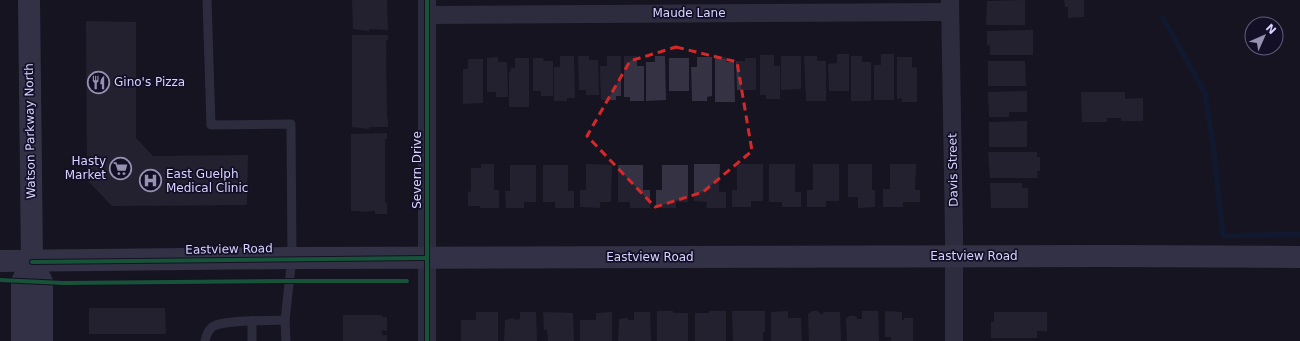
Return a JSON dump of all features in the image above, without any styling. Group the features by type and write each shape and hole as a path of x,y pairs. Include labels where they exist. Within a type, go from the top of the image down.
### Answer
{"street":[{"name":"Watson Parkway North","path":"29,0 32,262 42,282 42,341"},
{"name":"Maude Lane","path":"428,8 950,6"},
{"name":"Davis Street","path":"950,6 954,341"},
{"name":"Severn Drive","path":"427,341 428,8"},
{"name":"Eastview Road","path":"0,262 292,258 954,256 1300,257"},
{"name":"Watson Parkway North","path":"22,341 22,282 32,262"}],"lane":[{"path":"207,0 211,125 291,124 292,258 285,320 286,341"},
{"path":"205,341 207,334 212,327 223,322 285,320"},
{"path":"252,322 252,341"}],"highlighted area":[{"path":"676,47 737,62 752,151 703,192 655,207 587,136 630,61"}],"building":[{"path":"352,0 387,0 388,30 369,29 369,31 353,29"},
{"path":"1025,0 1025,25 986,25 987,1"},
{"path":"1064,0 1084,0 1084,17 1068,18 1068,7 1065,7"},
{"path":"86,21 136,22 136,138 153,156 248,155 247,205 112,206 87,180"},
{"path":"1033,30 1033,55 990,55 990,46 987,45 987,31"},
{"path":"352,35 388,35 388,40 386,41 388,127 369,127 369,129 352,127"},
{"path":"837,54 849,54 849,91 829,91 828,64 837,63"},
{"path":"881,54 894,54 894,100 874,100 874,65 881,65"},
{"path":"760,55 774,55 774,66 780,66 780,99 766,99 766,95 760,95"},
{"path":"560,56 574,56 575,98 567,98 567,101 554,101 554,67 560,67"},
{"path":"578,56 589,56 589,60 598,60 599,95 586,95 586,90 579,90"},
{"path":"607,56 621,56 621,96 616,96 616,100 601,100 600,66 607,66"},
{"path":"624,56 637,56 637,66 644,66 644,101 630,101 630,97 624,97"},
{"path":"655,56 665,56 666,100 646,101 646,62 655,62"},
{"path":"715,56 726,57 726,62 734,62 735,102 715,102"},
{"path":"781,56 801,56 801,89 781,90"},
{"path":"804,56 817,56 817,61 826,61 826,101 806,101"},
{"path":"851,56 862,56 862,62 871,62 871,101 851,101"},
{"path":"498,57 498,62 507,62 508,97 496,97 496,92 487,92 487,58"},
{"path":"697,57 712,57 712,96 707,97 707,101 692,101 691,67 697,67"},
{"path":"897,57 912,57 912,67 917,68 917,102 902,102 902,98 897,99"},
{"path":"515,58 529,58 529,107 509,107 509,72 511,68 515,68"},
{"path":"533,58 543,58 544,61 553,61 553,96 541,96 541,91 533,91"},
{"path":"669,58 689,58 689,91 669,91"},
{"path":"745,58 756,58 756,90 737,90 736,61 745,61"},
{"path":"468,59 483,59 483,103 463,104 463,69 468,69"},
{"path":"988,61 1025,61 1026,86 988,86"},
{"path":"1027,91 1027,112 1009,112 1009,117 989,117 988,92"},
{"path":"1081,92 1125,92 1125,99 1143,98 1143,121 1121,121 1121,118 1107,118 1107,122 1082,122"},
{"path":"1027,121 1027,147 989,147 989,122"},
{"path":"387,133 387,139 385,139 385,203 387,203 387,214 375,214 375,211 351,211 351,134"},
{"path":"988,152 1037,152 1037,157 1040,157 1040,171 1037,171 1038,178 990,178"},
{"path":"481,164 494,164 494,190 499,190 499,208 480,208 480,206 468,206 468,191 471,192 471,168 481,168"},
{"path":"586,164 612,165 611,202 600,202 600,208 580,207 580,190 586,190"},
{"path":"694,164 720,164 719,192 726,192 726,208 706,208 707,202 694,201"},
{"path":"737,164 763,164 763,201 751,201 751,207 732,207 732,190 737,190"},
{"path":"769,164 795,164 795,192 801,192 801,207 782,207 782,202 769,202"},
{"path":"813,164 839,164 839,201 826,201 826,207 807,207 807,190 813,190"},
{"path":"848,164 872,164 872,190 875,190 875,207 858,208 858,197 848,197"},
{"path":"890,164 916,164 915,190 920,190 920,202 903,202 903,207 883,207 883,189 890,189"},
{"path":"510,165 536,165 536,202 524,202 524,208 506,208 505,191 510,191"},
{"path":"543,165 568,165 568,191 574,191 574,208 555,208 555,202 543,202"},
{"path":"618,165 643,165 643,190 650,190 650,208 630,208 630,202 618,202"},
{"path":"662,165 688,165 688,202 676,202 676,208 656,208 656,190 662,190"},
{"path":"990,183 1022,183 1022,188 1028,188 1028,208 991,208"},
{"path":"89,308 165,308 166,334 89,334"},
{"path":"657,311 688,313 688,341 657,341"},
{"path":"709,311 726,311 726,341 695,341 695,313 709,313"},
{"path":"732,311 765,311 765,332 763,332 763,341 733,341"},
{"path":"788,311 788,318 801,318 802,341 771,341 771,312"},
{"path":"812,311 817,311 821,314 824,314 823,312 840,312 841,341 809,341 808,314"},
{"path":"862,311 878,311 879,341 847,341 846,319 849,316 855,316 858,319 862,319"},
{"path":"885,311 902,312 902,320 904,320 904,318 913,318 913,341 891,341 891,337 885,337"},
{"path":"476,312 498,312 498,341 461,341 461,320 476,320"},
{"path":"520,312 536,312 537,341 504,341 505,320 514,318 514,320 520,319"},
{"path":"543,312 573,313 574,341 548,341 547,330 544,330"},
{"path":"612,312 612,341 580,341 580,320 596,320 596,313"},
{"path":"634,312 650,312 651,341 618,341 619,319 628,318 628,320 634,320"},
{"path":"994,312 1047,312 1047,331 1037,331 1037,338 991,338 991,322 994,322"},
{"path":"343,315 382,315 382,317 387,317 387,331 382,330 382,335 387,335 387,341 343,341"}],"waterway":[{"path":"1163,18 1205,93 1214,152 1223,236 1300,234"}],"cycle path":[{"path":"427,0 427,341"},
{"path":"32,262 427,258"},
{"path":"0,280 63,283 407,281"}],"place":[{"name":"Gino's Pizza","path":"98,82"},
{"name":"Hasty Market","path":"121,168"},
{"name":"East Guelph Medical Clinic","path":"150,181"}]}
